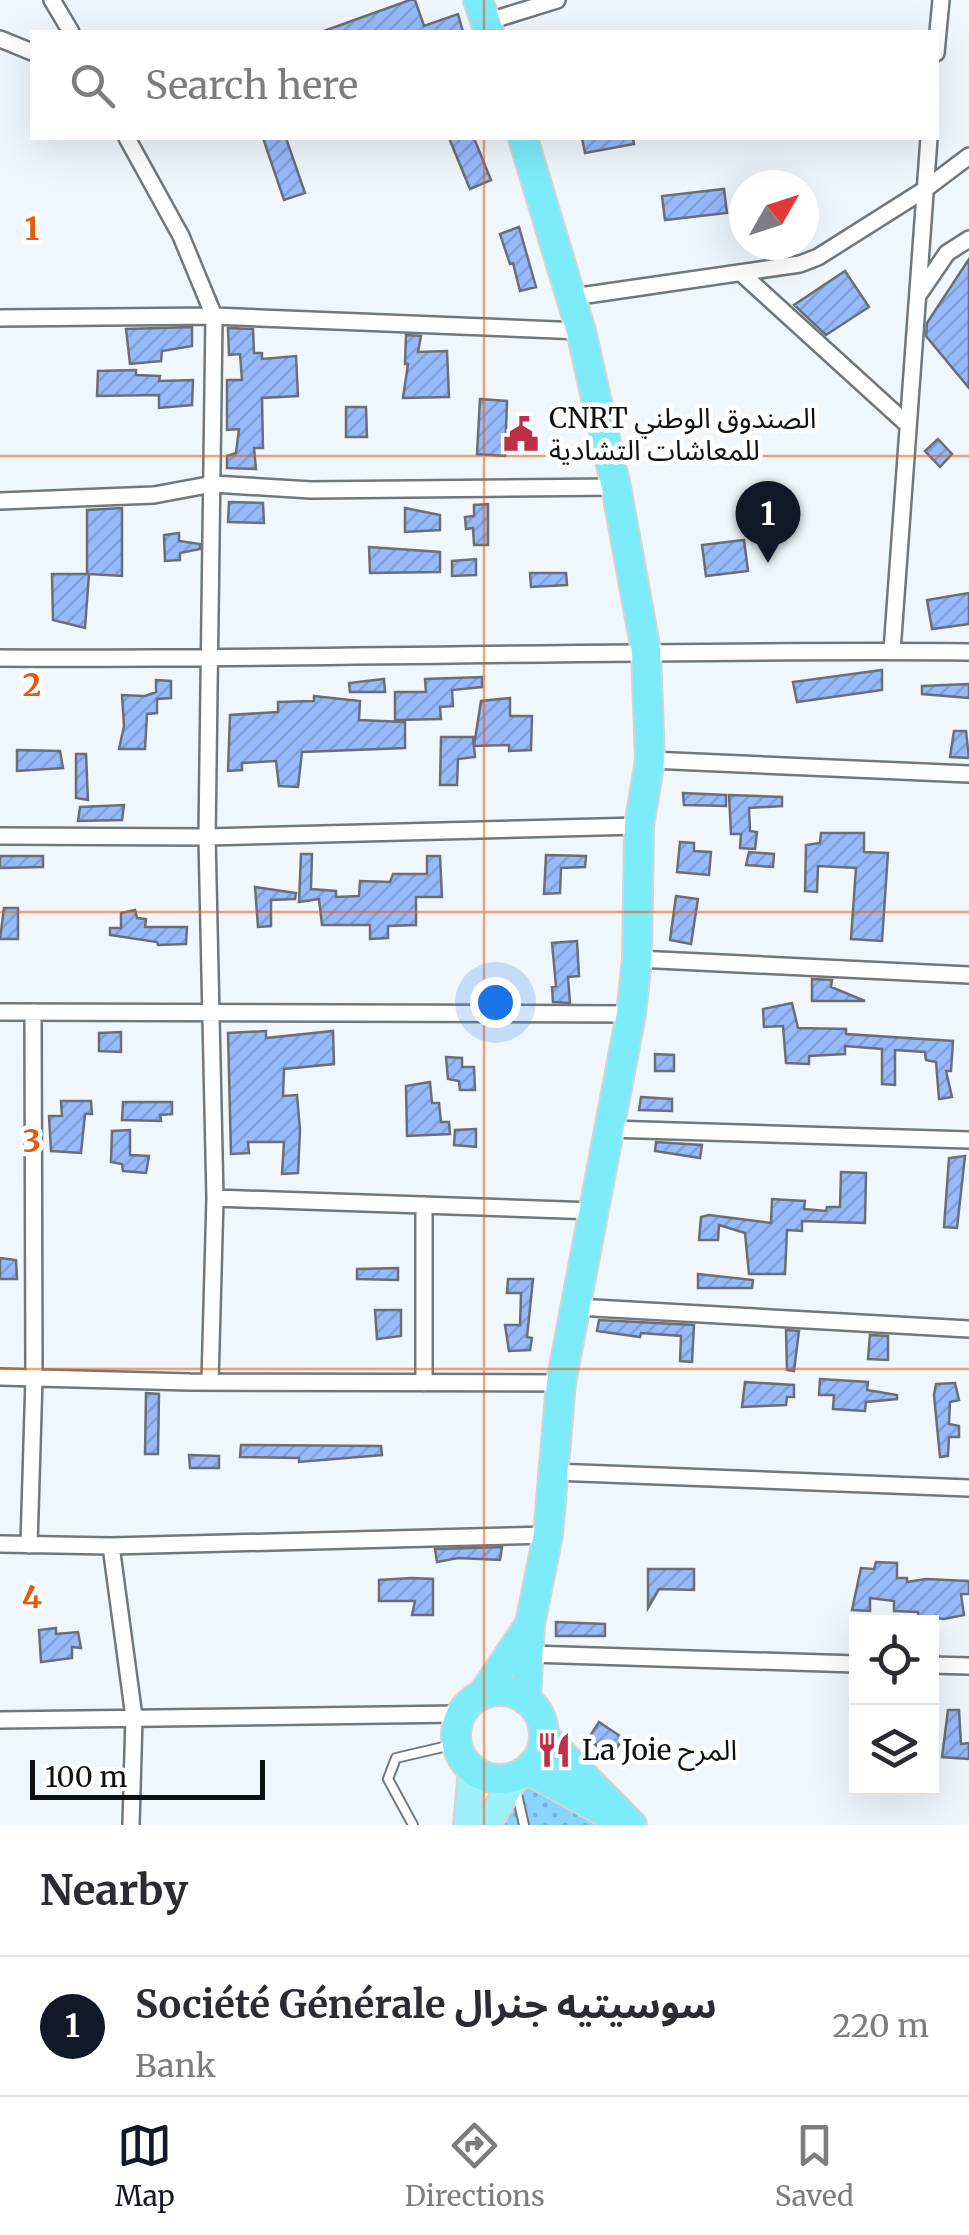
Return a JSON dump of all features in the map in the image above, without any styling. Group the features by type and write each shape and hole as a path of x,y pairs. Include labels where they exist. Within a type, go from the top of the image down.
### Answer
{"highway":[{"path":"524,140 573,297 616,487 646,651 650,760 640,826 637,959 630,1014 561,1384 548,1535 530,1624 526,1700"},
{"path":"530,1624 482,1694 460,1714 456,1744 462,1759 485,1778 521,1774 630,1825"},
{"path":"482,1694 498,1691 526,1700 536,1710 544,1736 542,1749 521,1774"},
{"path":"544,1736 630,1825"}],"main road":[{"path":"467,1825 472,1770"},
{"path":"486,1825 521,1774"}],"street":[{"path":"52,0 70,30"},
{"path":"484,18 557,0"},
{"path":"939,30 942,0"},
{"path":"0,39 30,51"},
{"path":"127,140 181,236 214,316 207,837 216,1198 210,1382"},
{"path":"892,651 928,140"},
{"path":"573,297 790,266 818,257 924,190 969,156"},
{"path":"917,296 947,253 969,239"},
{"path":"741,273 908,425"},
{"path":"0,318 214,316 582,331"},
{"path":"0,501 154,495 213,484 311,490 616,487"},
{"path":"0,658 969,652"},
{"path":"650,760 969,774"},
{"path":"0,836 207,837 640,826"},
{"path":"637,959 969,974"},
{"path":"0,1012 630,1014"},
{"path":"30,1544 34,1378 33,1012"},
{"path":"609,1128 969,1140"},
{"path":"216,1198 594,1211"},
{"path":"424,1205 424,1383"},
{"path":"576,1307 969,1329"},
{"path":"0,1377 561,1384"},
{"path":"553,1472 969,1488"},
{"path":"0,1544 111,1546 548,1535"},
{"path":"111,1546 134,1717 131,1825"},
{"path":"530,1654 849,1664"},
{"path":"939,1665 969,1666"},
{"path":"0,1720 460,1714"}],"lane":[{"path":"413,1825 388,1779 396,1758 456,1744"},
{"path":"521,1774 524,1825"}],"shaded area":[{"path":"542,1749 632,1825 487,1825"}],"building":[{"path":"415,0 424,26 458,14 462,30 327,30"},
{"path":"264,140 287,140 305,193 284,200"},
{"path":"450,140 475,140 491,180 470,189"},
{"path":"582,140 633,140 634,144 585,153"},
{"path":"724,189 727,213 665,220 662,196"},
{"path":"519,227 536,287 520,291 500,234"},
{"path":"969,259 969,388 926,336 927,323"},
{"path":"845,271 869,307 826,335 794,305"},
{"path":"192,327 192,346 162,351 161,361 130,364 126,329"},
{"path":"228,328 253,329 254,353 262,353 262,359 296,356 298,396 262,398 263,448 254,448 256,469 227,468 227,456 236,453 239,429 227,430 227,380 242,380 240,354 229,355"},
{"path":"406,335 421,336 418,352 447,351 449,397 403,398 408,364"},
{"path":"136,370 136,375 160,376 159,381 193,380 192,405 159,408 159,395 97,396 98,371"},
{"path":"480,399 507,401 505,456 477,454"},
{"path":"346,407 366,407 367,437 346,437"},
{"path":"938,439 952,454 940,467 925,451"},
{"path":"229,502 263,503 264,523 228,522"},
{"path":"488,504 488,545 474,545 473,528 466,529 465,517 474,516 474,505"},
{"path":"122,508 122,576 89,574 85,628 53,620 52,574 87,574 87,510"},
{"path":"405,508 440,515 440,530 405,532"},
{"path":"179,533 179,541 200,544 200,549 180,553 180,560 165,561 164,535"},
{"path":"744,540 748,571 706,576 702,545"},
{"path":"369,547 440,552 440,572 370,573"},
{"path":"476,559 476,575 452,576 452,561"},
{"path":"530,573 566,573 567,585 531,587"},
{"path":"969,593 969,624 932,629 927,600"},
{"path":"882,670 882,690 797,702 793,682"},
{"path":"482,677 482,687 452,690 453,706 440,707 441,719 395,720 395,692 426,692 425,679"},
{"path":"384,679 385,692 350,692 349,683"},
{"path":"156,680 171,681 171,698 157,699 157,713 147,714 145,749 119,749 124,726 122,695 145,696 156,692"},
{"path":"969,684 969,698 922,694 922,686"},
{"path":"314,696 360,701 359,720 405,722 405,748 302,752 298,787 279,786 276,761 242,763 242,770 228,771 230,715 278,712 278,702 314,701"},
{"path":"510,698 510,716 532,716 531,750 509,751 509,745 474,746 481,701"},
{"path":"954,731 966,731 969,758 950,757"},
{"path":"441,737 473,737 475,757 458,759 457,785 440,785"},
{"path":"17,750 60,751 63,768 17,771"},
{"path":"76,754 86,754 88,800 76,798"},
{"path":"683,793 726,795 726,806 684,805"},
{"path":"729,795 782,797 782,806 749,808 750,831 757,832 755,849 740,848 741,834 731,834"},
{"path":"124,805 122,820 78,821 80,807"},
{"path":"821,833 864,833 864,852 888,853 882,941 851,939 856,868 818,866 817,892 805,891 806,845 820,843"},
{"path":"680,842 694,843 694,851 711,852 709,875 677,872"},
{"path":"749,852 774,854 773,867 746,865"},
{"path":"301,854 312,854 311,889 336,891 336,897 359,896 360,881 390,882 393,874 427,874 427,856 440,856 442,897 416,897 416,925 388,926 388,938 370,939 370,925 322,925 319,899 299,902"},
{"path":"546,855 586,856 585,867 561,868 560,893 544,894"},
{"path":"0,856 43,856 43,867 0,868"},
{"path":"255,887 296,893 295,899 271,900 271,926 258,927"},
{"path":"676,896 698,899 691,944 670,940"},
{"path":"4,908 18,908 18,939 0,939"},
{"path":"135,910 137,918 146,919 145,927 187,927 186,944 158,945 110,935 110,928 121,928 121,913"},
{"path":"577,941 579,976 568,977 570,1003 553,1002 552,987 556,986 552,943"},
{"path":"812,979 832,980 831,987 865,1001 812,1001"},
{"path":"792,1003 798,1028 846,1029 846,1034 953,1041 951,1071 946,1071 952,1097 939,1099 936,1062 926,1060 925,1052 895,1050 895,1085 882,1084 882,1049 845,1046 845,1054 809,1056 809,1064 786,1063 783,1026 764,1027 763,1009"},
{"path":"266,1031 266,1038 333,1031 334,1064 284,1069 283,1096 297,1095 298,1173 282,1174 284,1142 248,1142 249,1153 231,1154 228,1033"},
{"path":"121,1032 121,1052 99,1051 99,1033"},
{"path":"655,1054 674,1055 674,1071 655,1071"},
{"path":"446,1057 462,1058 462,1067 474,1067 475,1090 460,1090 459,1081 448,1079"},
{"path":"430,1082 432,1103 439,1103 441,1122 449,1122 450,1134 407,1136 406,1086"},
{"path":"641,1097 672,1099 672,1111 639,1110"},
{"path":"61,1101 91,1101 92,1114 85,1114 81,1153 51,1151 49,1116 62,1116"},
{"path":"123,1102 172,1102 172,1114 160,1115 161,1121 122,1120"},
{"path":"476,1129 476,1147 454,1145 455,1130"},
{"path":"130,1130 130,1155 149,1156 146,1173 123,1171 122,1164 111,1162 112,1131"},
{"path":"656,1142 702,1145 700,1158 655,1151"},
{"path":"965,1156 957,1228 944,1227 949,1158"},
{"path":"841,1172 866,1173 865,1223 802,1221 802,1231 787,1230 785,1274 749,1274 745,1233 719,1225 718,1240 699,1240 701,1217 709,1215 771,1223 772,1199 805,1201 804,1209 826,1211 827,1207 840,1207"},
{"path":"0,1258 16,1260 17,1279 0,1279"},
{"path":"398,1268 398,1280 357,1279 357,1269"},
{"path":"698,1274 753,1280 752,1288 698,1288"},
{"path":"508,1279 533,1279 527,1337 532,1338 530,1350 509,1351 505,1325 520,1325 521,1293 507,1293"},
{"path":"375,1310 401,1310 401,1336 377,1339"},
{"path":"599,1320 694,1325 692,1362 680,1361 681,1336 641,1333 640,1337 597,1331"},
{"path":"786,1330 799,1331 794,1371 787,1370"},
{"path":"870,1335 888,1336 888,1360 868,1359"},
{"path":"820,1379 868,1382 867,1390 897,1395 897,1399 866,1402 865,1411 833,1409 834,1395 819,1395"},
{"path":"745,1382 794,1385 794,1397 787,1397 786,1405 742,1407"},
{"path":"955,1383 959,1400 950,1402 949,1424 959,1426 959,1437 949,1437 948,1456 940,1457 936,1384"},
{"path":"146,1393 159,1394 158,1454 145,1454"},
{"path":"241,1445 381,1446 382,1455 299,1462 299,1458 240,1457"},
{"path":"189,1455 219,1456 219,1468 190,1468"},
{"path":"502,1547 500,1560 458,1558 437,1562 435,1549"},
{"path":"876,1562 897,1563 897,1578 907,1578 907,1582 969,1581 969,1594 961,1594 964,1615 944,1619 939,1615 894,1611 894,1601 870,1598 870,1611 852,1610 861,1568 874,1569"},
{"path":"648,1569 694,1569 694,1590 659,1589 648,1608"},
{"path":"433,1579 433,1615 412,1615 415,1601 379,1601 379,1580"},
{"path":"556,1622 605,1624 605,1636 556,1636"},
{"path":"56,1628 56,1634 78,1632 81,1648 72,1647 72,1658 41,1662 39,1630"},
{"path":"948,1710 959,1710 961,1744 969,1743 969,1759 942,1757"},
{"path":"599,1722 623,1738 611,1757 588,1739"}],"place":[{"name":"CNRT الصندوق الوطني للمعاشات التشادية","path":"521,434"},
{"name":"Société Générale سوسيتيه جنرال","path":"768,563"},
{"name":"La Joie المرح","path":"554,1750"}]}
